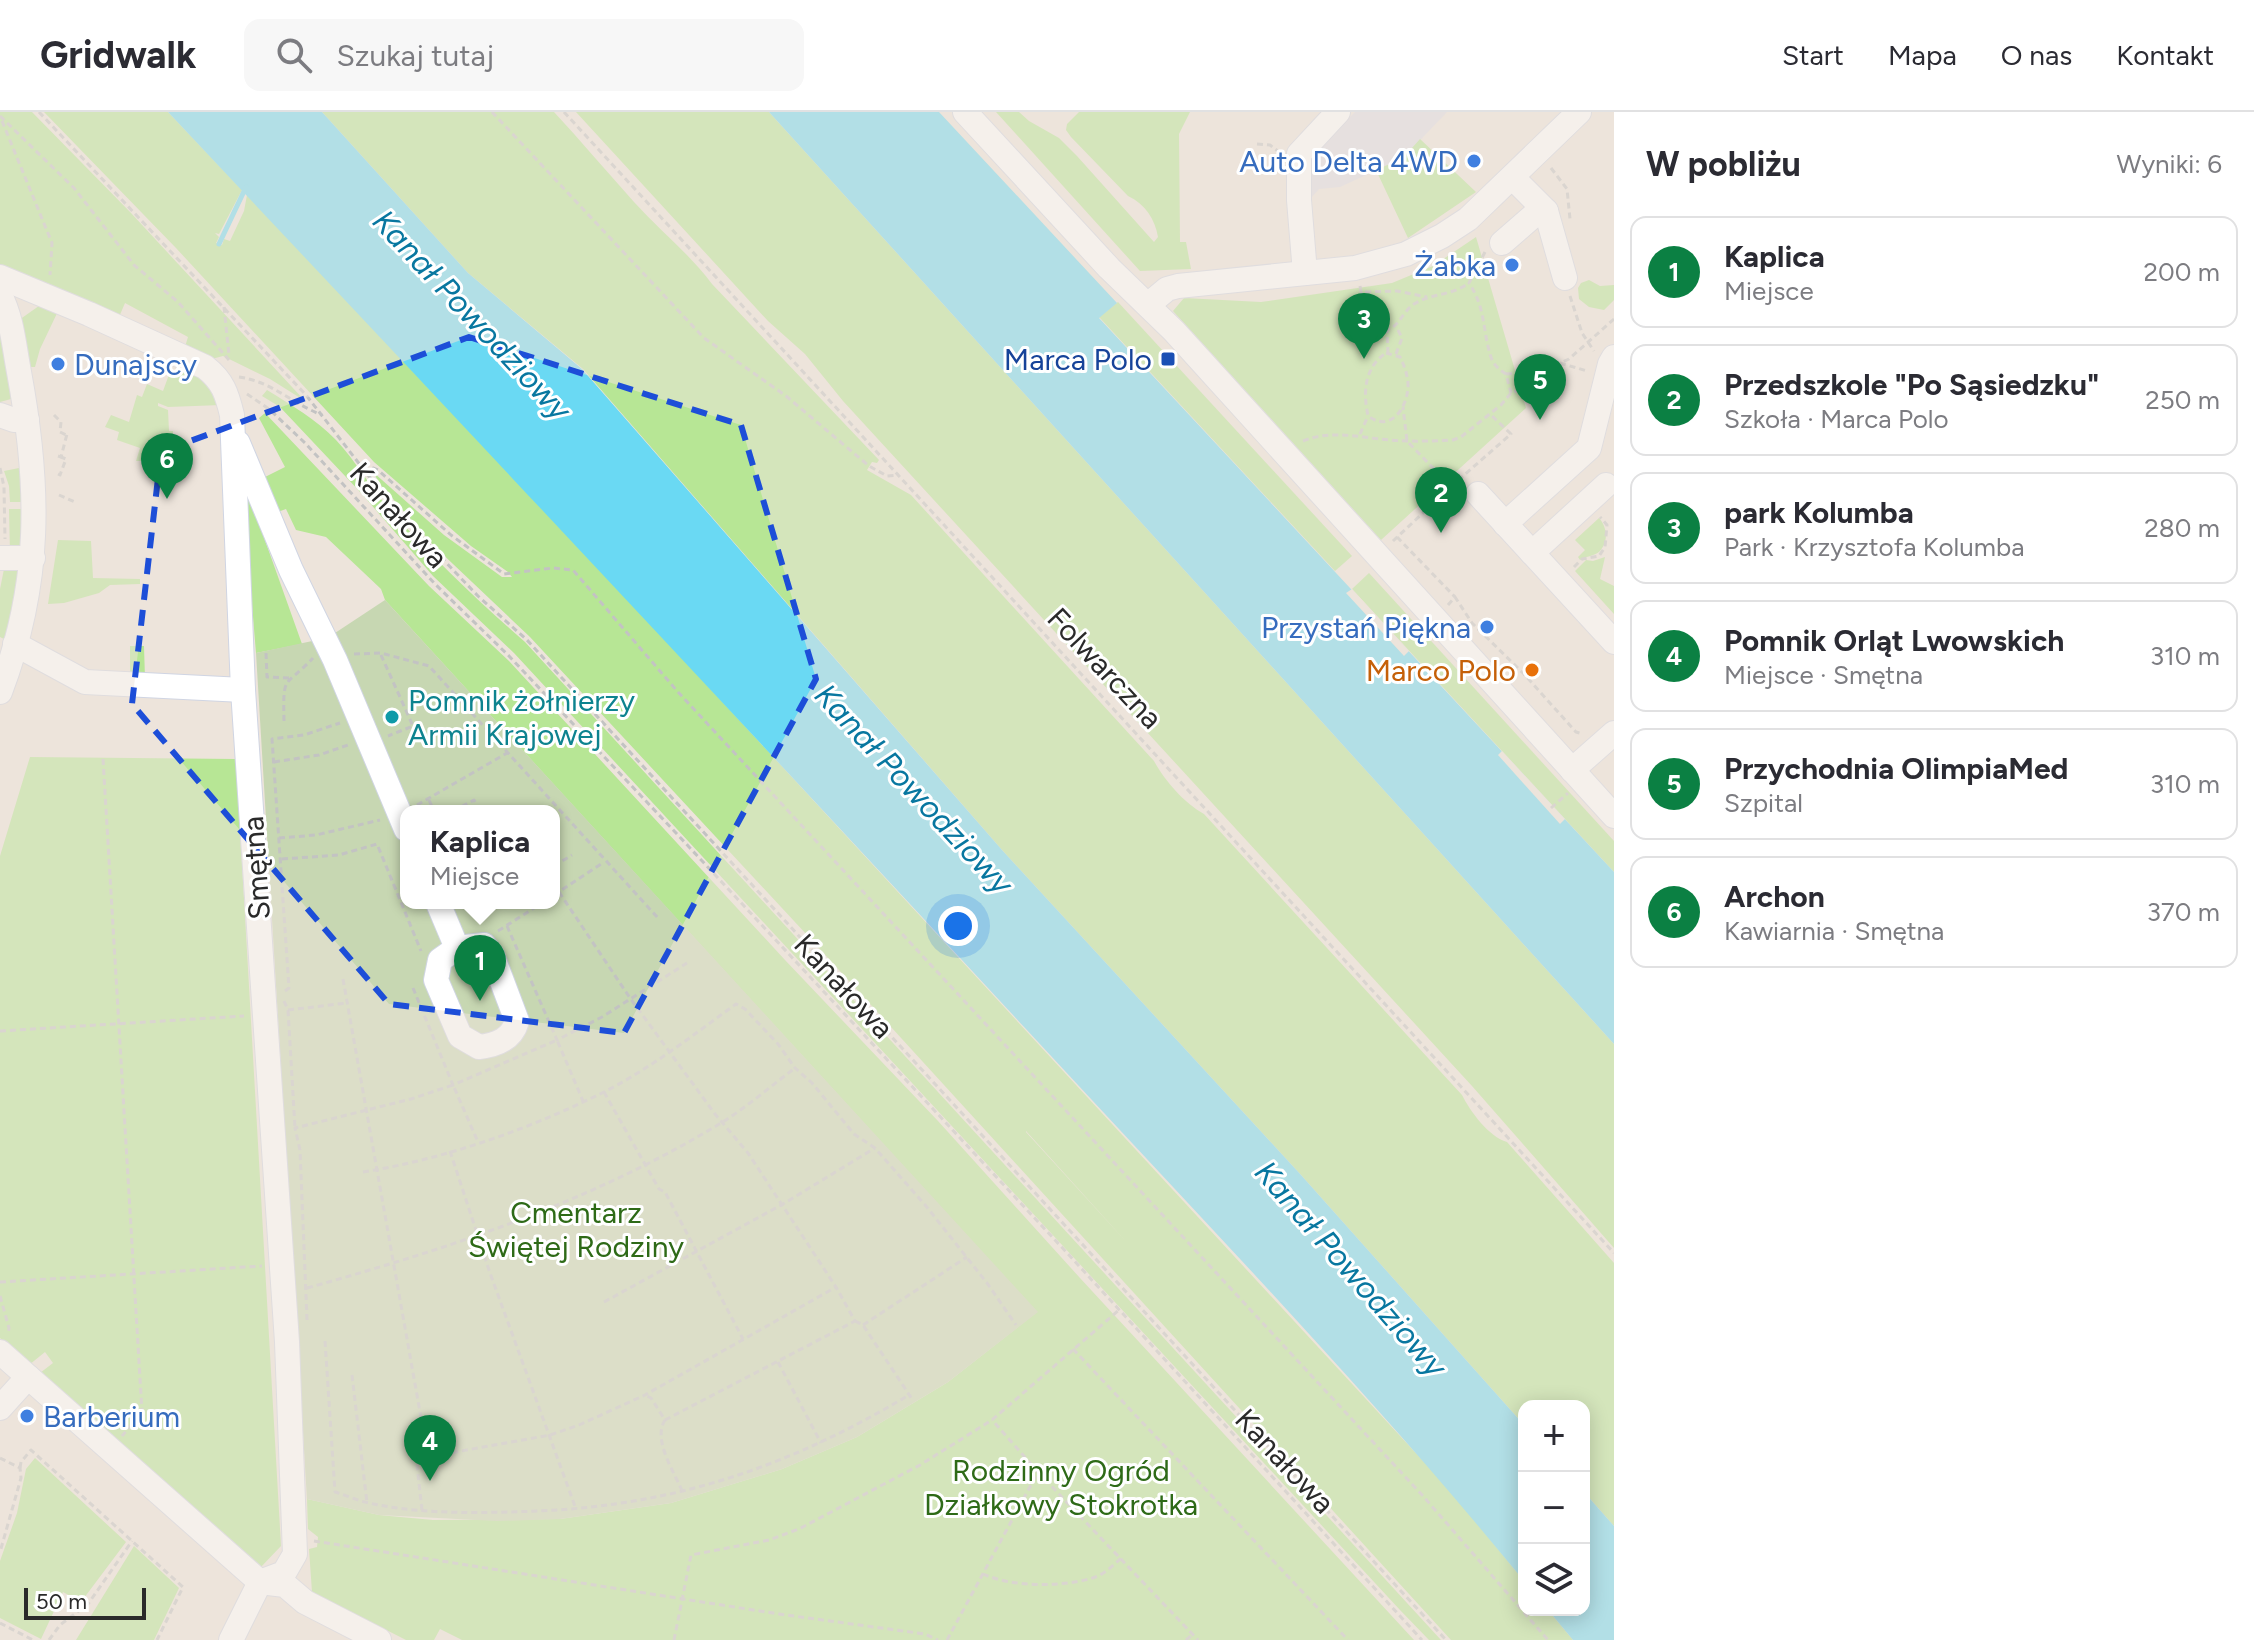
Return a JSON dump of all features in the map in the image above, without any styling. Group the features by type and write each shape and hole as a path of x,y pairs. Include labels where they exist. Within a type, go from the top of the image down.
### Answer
{"street":[{"path":"965,112 1109,268 1149,304 1285,453 1570,782 1614,816"},
{"path":"1305,273 1299,154 1338,112"},
{"path":"1149,304 1167,289 1178,286 1355,268 1415,250 1468,219 1579,112"},
{"path":"1513,178 1546,211 1565,278"},
{"path":"1494,244 1533,216 1546,211"},
{"path":"0,277 205,367 227,371"},
{"path":"0,295 11,324 27,420 36,511 33,558 15,644 0,692"},
{"name":"Smętna","path":"227,371 227,394 234,433 243,690 277,1012 282,1265 295,1539 295,1554 284,1573 260,1582"},
{"path":"1505,524 1589,448 1609,384"},
{"path":"0,415 27,420"},
{"path":"234,433 326,656 356,712 400,814"},
{"path":"1532,553 1606,485"},
{"path":"1478,494 1614,642"},
{"path":"2,558 33,558"},
{"path":"15,644 85,682 243,690"},
{"path":"1570,782 1614,733"},
{"path":"441,909 457,948"},
{"path":"484,945 492,955 517,1021 510,1035 488,1046 471,1044 460,1036 436,980 440,960 457,948 484,945"},
{"path":"1,1353 260,1582 285,1585 305,1602 379,1640"},
{"path":"0,1408 28,1377"},
{"path":"231,1640 260,1582"}],"path":[{"path":"39,112 323,416 392,506 478,596 527,640 1446,1640"},
{"path":"492,112 704,338 786,396 869,466 887,476 899,475"},
{"name":"Folwarczna","path":"564,112 1614,1253"},
{"path":"0,116 52,243 49,277"},
{"name":"Kanałowa","path":"0,116 74,188 134,265 178,302 227,371 347,486 435,584 509,656 1422,1640"},
{"path":"1257,144 1270,145 1280,152 1299,154"},
{"path":"1387,330 1397,327 1409,308 1429,298 1450,294 1469,283 1494,244"},
{"path":"1565,278 1582,333 1588,340"},
{"path":"1359,283 1372,317 1387,330 1388,353"},
{"path":"1469,283 1482,309 1492,360 1506,374 1543,371 1569,359 1614,319"},
{"path":"1361,292 1397,291 1429,298"},
{"path":"224,307 227,371 267,383 308,410 323,416"},
{"path":"1396,354 1402,338 1397,327"},
{"path":"1360,434 1368,416 1365,385 1375,363 1388,353 1396,354 1405,367 1408,381 1403,407 1407,441 1432,467 1455,483"},
{"path":"1560,363 1609,384"},
{"path":"1285,453 1309,438 1360,434 1407,441 1439,441 1461,437 1511,393 1528,387 1543,371"},
{"path":"1506,374 1511,393"},
{"path":"1368,416 1387,422 1398,415 1403,407"},
{"path":"1388,545 1511,434 1490,414"},
{"path":"54,415 61,422 60,432 66,434 59,456 67,459 60,475"},
{"path":"360,462 378,470 451,535 504,574 553,568 573,570 678,692 1423,1496 1548,1640"},
{"path":"0,468 6,509 2,558"},
{"path":"59,495 75,502"},
{"path":"1558,582 1582,559 1599,556 1605,547 1607,525 1587,502"},
{"path":"1397,537 1455,597 1472,623 1576,732"},
{"path":"1445,608 1455,597"},
{"path":"284,721 283,687 289,678 312,660 359,652 381,653 429,666 554,805"},
{"path":"266,653 267,677 289,678"},
{"path":"274,762 319,755 413,726 381,653"},
{"path":"289,988 272,739 304,735 340,723 345,716 356,712"},
{"path":"423,805 507,753"},
{"path":"103,759 142,1412 119,1439"},
{"path":"1551,808 1570,782"},
{"path":"429,800 431,805"},
{"path":"560,811 658,918"},
{"path":"279,838 400,821"},
{"path":"280,859 339,855 377,844 400,901"},
{"path":"560,862 572,855"},
{"path":"560,891 605,861"},
{"path":"325,1341 335,1492 367,1503 422,1510 479,1513 577,1510 683,1493 821,1443 911,1397 863,1325 855,1321 783,1204 630,998 560,893"},
{"path":"403,909 425,962"},
{"path":"484,945 493,934 533,909"},
{"path":"507,926 557,1040 602,1017 687,963"},
{"path":"468,973 471,981"},
{"path":"343,979 428,1457 429,1464 417,1466 422,1510"},
{"path":"282,993 277,1012 300,1150 307,1330"},
{"path":"0,1031 118,1026 347,1003"},
{"path":"363,1172 478,1142 531,1124 604,1092 670,1051 736,1004 745,1009 778,1044 795,1068 812,1083 854,1134 875,1148 967,1257 1016,1325"},
{"path":"307,1288 395,1264 564,1204 722,1122 795,1068"},
{"path":"295,1128 453,1085 478,1142"},
{"path":"604,1092 659,1189 665,1192 743,1339"},
{"path":"604,1302 783,1204 875,1148"},
{"path":"450,1151 577,1510"},
{"path":"863,1325 967,1257"},
{"path":"0,1282 282,1265"},
{"path":"428,1457 550,1435 645,1395 836,1287"},
{"path":"0,1296 9,1328 6,1348 1,1353"},
{"path":"674,1640 691,1555 769,1540 799,1529 920,1465 992,1420 1119,1310"},
{"path":"683,1493 660,1438 660,1428 665,1420 855,1321"},
{"path":"1073,1349 1348,1640"},
{"path":"778,1362 821,1443"},
{"path":"352,1375 367,1503"},
{"path":"645,1395 651,1398 665,1420"},
{"path":"992,1420 1198,1640"},
{"path":"0,1552 15,1508 21,1462 31,1450 183,1587 157,1640"},
{"path":"0,1458 20,1468"},
{"path":"947,1640 1038,1472"},
{"path":"295,1539 925,1634 938,1640"},
{"path":"49,1640 60,1625 88,1604 132,1541"},
{"path":"983,1574 995,1579 1047,1584 1100,1575 1121,1558"},
{"path":"0,1623 33,1640"},
{"path":"1186,1640 1193,1634"},
{"path":"1339,1640 1343,1636"}],"highlighted area":[{"path":"469,337 741,425 816,679 624,1033 389,1004 132,704 161,452"}],"shaded area":[{"path":"1355,112 1447,112 1403,158 1340,187 1319,189 1311,198 1313,155"}],"green space":[{"path":"0,112 32,112 131,213 305,401 270,379 223,356 204,361 184,350 188,337 125,303 119,317 0,268"},
{"path":"44,112 168,112 242,190 219,234 215,233 219,237 216,243 222,245 224,239 230,241 244,211 247,195 669,644 1449,1489 1518,1574 1518,1616 1553,1616 1573,1640 1451,1640 807,935 530,637 434,546 373,472 444,535 502,577 512,577 508,572 471,546 374,462 176,248","holes":["1026,1131 1130,1246 1026,1132"]},
{"path":"322,112 554,112 644,212 879,460 872,462 867,470 911,495 1154,761 1176,791 1204,814 1462,1095 1481,1123 1507,1142 1614,1263 1614,1526 1590,1499 1590,1400 1518,1400 1518,1418 1301,1175 1002,850 583,369 468,273"},
{"path":"576,112 769,112 1614,1044 1614,1248 1472,1086 843,401 805,354 768,321"},
{"path":"996,112 1019,112 1059,138 1154,242 1158,237 1148,213 1071,137 1066,130 1067,124 1079,112 1190,112 1179,134 1180,242 1186,242 1191,269 1140,271"},
{"path":"1420,139 1476,192 1408,238 1376,170 1403,158"},
{"path":"1476,237 1526,408 1381,540 1173,311 1184,298 1261,302 1392,283 1433,266"},
{"path":"1589,280 1600,286 1614,285 1614,300 1604,310 1589,307 1579,299 1578,288"},
{"path":"46,301 60,307 35,367 29,367 19,320"},
{"path":"1118,302 1352,556 1335,571 1099,317"},
{"path":"0,326 13,395 11,399 0,402"},
{"path":"182,365 205,381 221,405 168,407 158,403 158,406 168,410 169,431 173,431 174,461 136,461 140,448 117,440 119,432 105,427 111,415 129,422 137,395 142,397 147,384 163,391 170,372 178,375"},
{"path":"267,390 312,419 336,440 385,504 457,579 525,642 1441,1640 1429,1640 1400,1610 514,653 433,576 280,407 262,396"},
{"name":"Rodzinny Ogród Działkowy Stokrotka","path":"265,413 429,586 509,661 938,1121 1414,1640 462,1640 440,1629 434,1640 406,1640 312,1592 309,1549 317,1547 318,1537 308,1529 307,1499 379,1515 433,1520 560,1519 671,1503 782,1469 857,1437 948,1382 1037,1312 385,600 381,589 326,537 296,530 286,509 275,513 261,479 285,467 259,418"},
{"path":"19,468 24,502 10,502 4,471"},
{"path":"241,472 247,490 302,644 256,653"},
{"path":"9,509 25,509 20,548 10,553"},
{"path":"1599,518 1605,530 1605,543 1598,553 1580,560 1578,557 1585,550 1575,540"},
{"path":"58,540 91,541 93,578 140,579 140,584 110,585 99,593 48,604"},
{"path":"1605,557 1600,579 1614,586 1614,614 1575,571 1586,560"},
{"path":"5,564 19,571 6,640 0,637 0,589"},
{"path":"1369,573 1614,841 1614,872 1352,589"},
{"name":"Cmentarz Świętej Rodziny","path":"385,600 1038,1312 948,1382 857,1437 782,1469 671,1503 560,1519 497,1521 379,1515 307,1499 256,653 335,633"},
{"path":"130,646 144,646 145,679 130,678"},
{"path":"30,757 236,759 281,1546 260,1568 40,1373 53,1363 45,1352 29,1365 0,1338 0,856"},
{"path":"35,1458 126,1542 81,1602 63,1592 41,1639 0,1618 0,1561 17,1513 26,1469"},
{"path":"134,1546 179,1588 154,1640 76,1640"}],"water":[{"name":"Kanał Powodziowy","path":"168,112 322,112 468,273 582,369 1002,850 1301,1175 1518,1418 1518,1574 1404,1439 1279,1301"},
{"path":"769,112 939,112 1117,303 1099,318 1614,872 1614,1044"},
{"path":"1590,1499 1614,1526 1614,1640 1573,1640 1553,1616 1590,1616"}],"pier":[{"path":"1352,589 1409,651 1404,656 1346,593"},
{"path":"1502,751 1565,819 1560,824 1498,755"}],"waterway":[{"path":"219,244 246,187"}],"place":[{"name":"Auto Delta 4WD","path":"1474,161"},
{"name":"Żabka","path":"1512,265"},
{"name":"Marca Polo","path":"1168,359"},
{"name":"park Kolumba","path":"1364,359"},
{"name":"Dunajscy","path":"58,364"},
{"name":"Przychodnia OlimpiaMed","path":"1540,420"},
{"name":"Archon","path":"167,499"},
{"name":"Przedszkole \"Po Sąsiedzku\"","path":"1441,533"},
{"name":"Przystań Piękna","path":"1487,627"},
{"name":"Marco Polo","path":"1532,670"},
{"name":"Pomnik żołnierzy Armii Krajowej","path":"392,717"},
{"name":"Kaplica","path":"480,1001"},
{"name":"Barberium","path":"27,1416"},
{"name":"Pomnik Orląt Lwowskich","path":"430,1481"}]}
